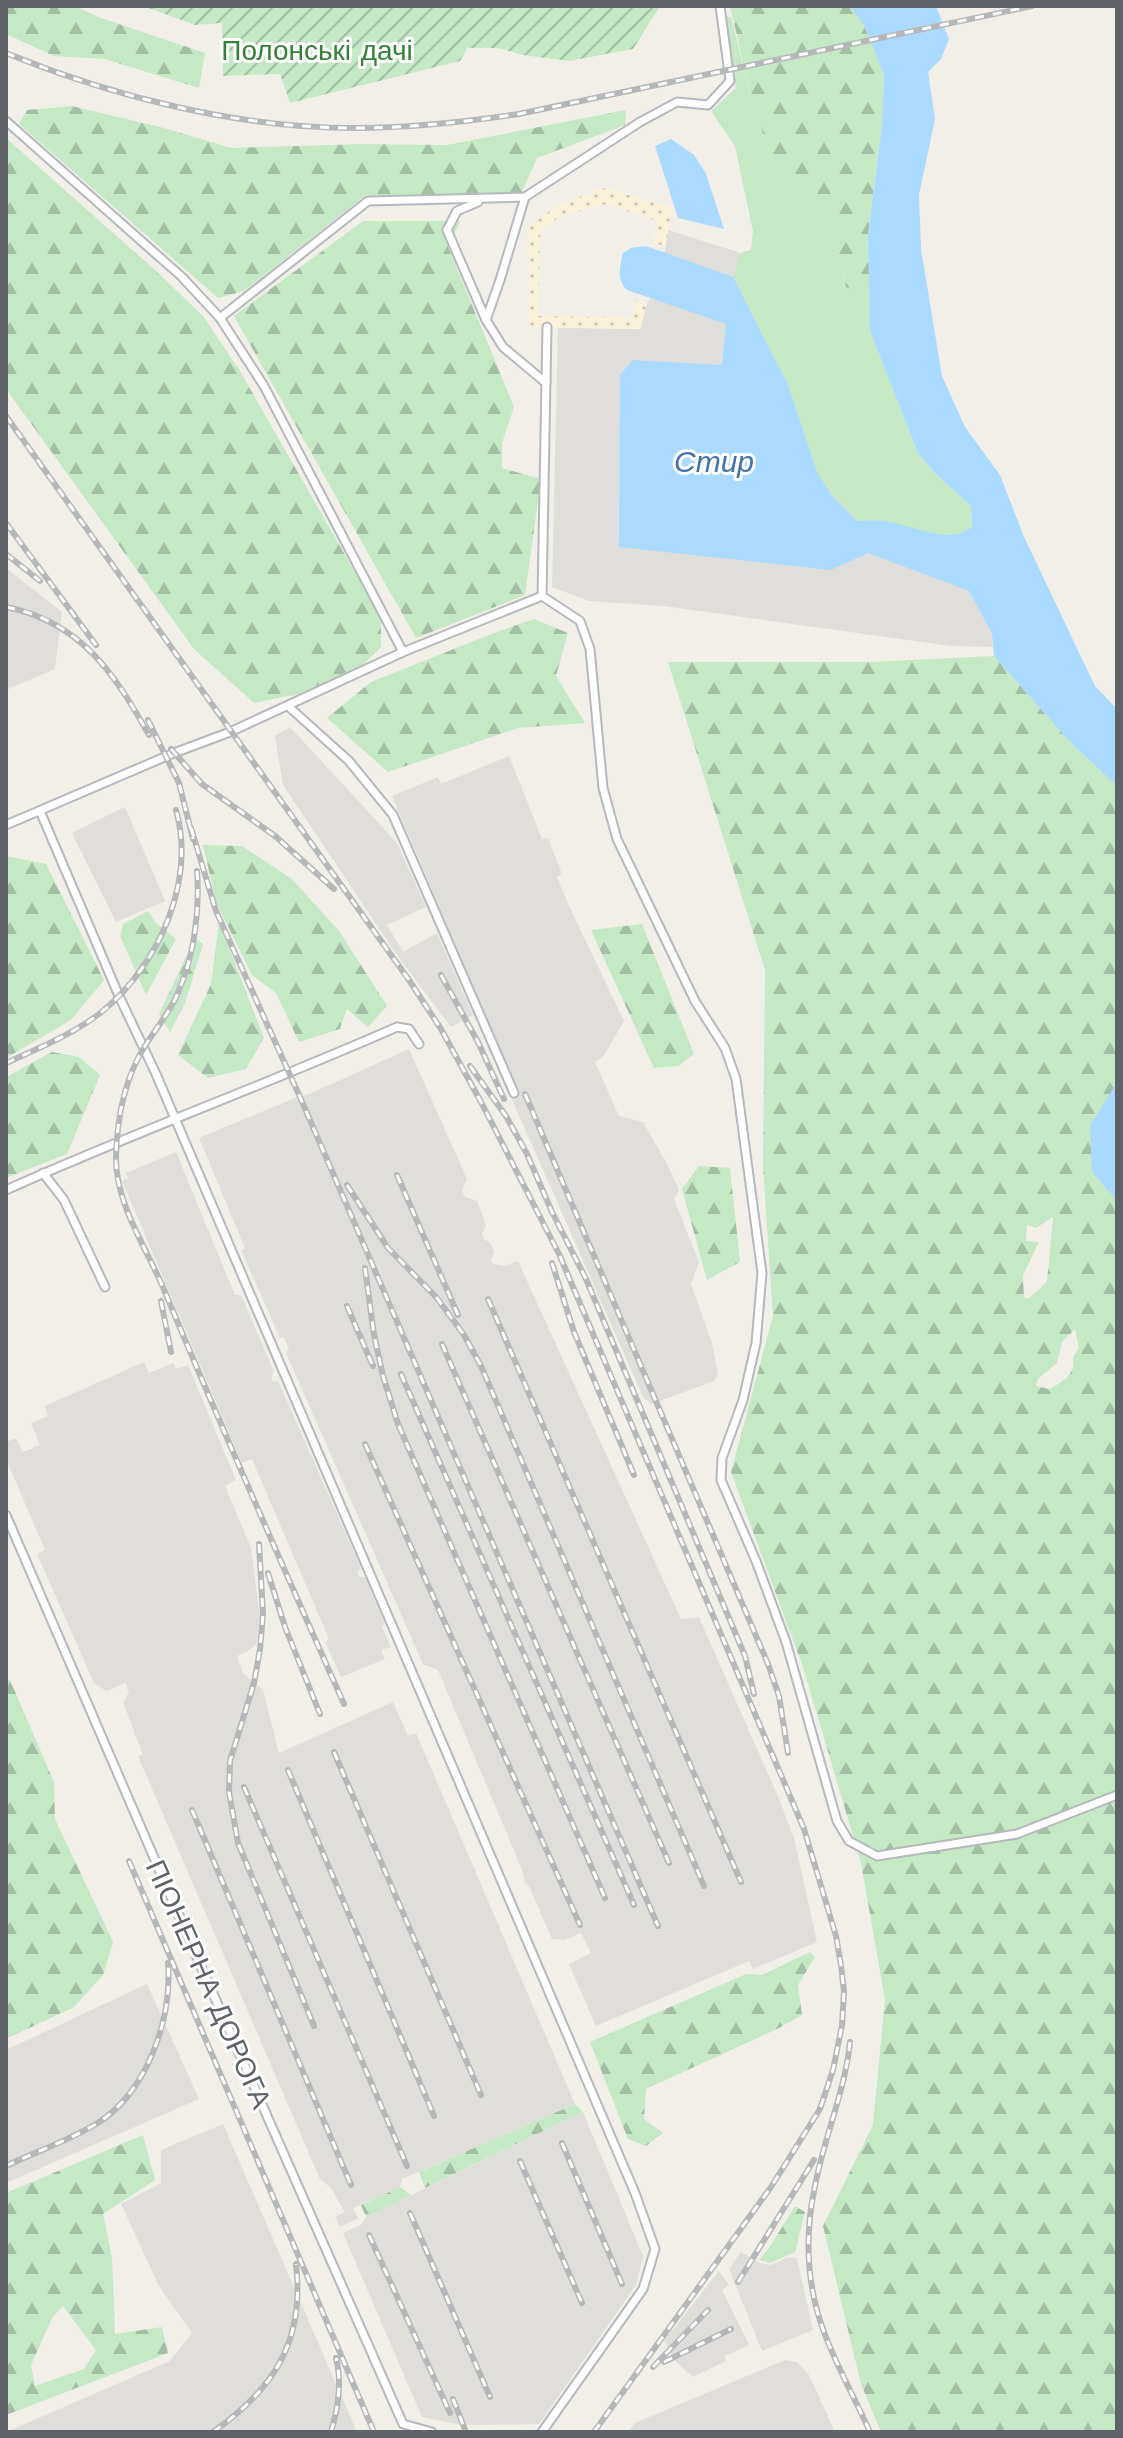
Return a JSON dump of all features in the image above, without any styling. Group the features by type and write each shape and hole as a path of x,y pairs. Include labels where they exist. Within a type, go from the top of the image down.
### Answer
{"street":[{"path":"220,318 368,201 525,197 640,122 677,102 708,105 730,81 720,6"},
{"path":"6,121 182,277 220,318 264,386 403,652"},
{"path":"486,320 525,197"},
{"path":"484,199 457,211 447,230 486,320 503,347 546,383"},
{"path":"542,596 547,327"},
{"path":"6,825 288,706 403,652 542,596"},
{"path":"542,596 580,621 590,649 603,788 617,839 695,1001 725,1048 736,1079 762,1273 756,1343 743,1400 722,1458 721,1480 786,1642 837,1821 849,1841 877,1856 1017,1834 1117,1795"},
{"path":"288,706 349,761 393,815 514,1093"},
{"path":"40,811 176,1119 629,2179 655,2249 643,2289 542,2432"},
{"path":"6,1190 397,1027 409,1029 419,1044"},
{"path":"43,1173 64,1200 105,1287"},
{"name":"ПІОНЕРНА ДОРОГА","path":"6,1515 403,2424 432,2432"}],"shaded area":[{"path":"668,230 741,253 751,250 870,296 870,331 969,591 992,634 993,647 951,646 664,606 589,601 552,587 558,328 640,329 647,304 661,277"},
{"path":"6,568 62,612 55,669 6,690"},
{"path":"290,727 397,843 426,907 387,925 403,952 437,933 473,1015 451,1027 397,955 283,785 275,736"},
{"path":"509,756 542,839 548,838 562,874 557,877 569,906 624,1021 603,1057 595,1062 619,1116 643,1122 667,1164 679,1190 674,1199 699,1262 691,1284 712,1343 718,1374 714,1381 652,1404 643,1397 510,1095 518,1091 392,796 438,777 441,784"},
{"path":"125,807 165,901 116,922 72,833"},
{"path":"409,1049 467,1179 462,1191 465,1197 477,1201 486,1225 482,1234 494,1252 493,1264 505,1266 518,1261 681,1619 699,1617 794,1838 817,1942 753,1969 749,1961 596,2026 569,1964 591,1953 581,1933 564,1940 552,1939 525,1883 438,1670 423,1664 286,1353 289,1349 287,1344 284,1338 280,1338 241,1250 245,1248 199,1138 307,1095"},
{"path":"176,1152 235,1295 241,1295 274,1372 271,1375 273,1382 278,1381 361,1568 359,1577 365,1577 385,1624 382,1626 391,1647 381,1650 385,1659 341,1677 325,1642 329,1639 252,1459 242,1463 122,1181 128,1178 126,1173"},
{"path":"144,1362 149,1373 173,1363 176,1369 188,1365 236,1480 225,1486 251,1548 260,1617 256,1645 237,1656 243,1673 263,1690 279,1753 393,1702 408,1736 416,1733 575,2104 402,2179 400,2187 353,2208 358,2218 340,2227 335,2217 345,2212 331,2188 320,2179 138,1756 143,1755 123,1702 129,1692 125,1683 106,1691 94,1683 37,1554 45,1550 6,1459 6,1442 16,1438 23,1452 40,1445 31,1423 48,1416 45,1406"},
{"path":"147,1984 199,2099 6,2183 6,2050"},
{"path":"583,2112 643,2256 636,2285 539,2424 461,2425 422,2417 343,2233 361,2225 366,2217"},
{"path":"223,2124 357,2432 6,2432 170,2361 192,2333 159,2286 121,2204 161,2183 161,2150"},
{"path":"741,2252 760,2263 771,2265 788,2257 797,2258 813,2330 762,2351 729,2269"},
{"path":"719,2271 729,2285 722,2290 749,2345 725,2356 726,2361 693,2377 676,2362 664,2341"},
{"path":"785,2360 797,2362 809,2375 835,2432 628,2432 635,2423"}],"green space":[{"path":"6,6 75,6 98,17 205,53 199,88 104,59 54,56 6,34"},
{"name":"Полонські дачі","path":"143,6 660,6 633,49 569,61 498,48 467,48 460,61 290,103 280,74 223,76 222,23 195,25"},
{"path":"730,6 850,6 864,25 884,74 882,125 868,236 870,296 846,287 841,260 827,221 774,169 750,92"},
{"path":"724,17 731,17 774,169 827,221 841,260 846,287 870,296 870,331 918,453 971,506 972,527 962,532 940,534 884,521 858,521 832,496 817,472 788,385 733,277 741,253 751,250 753,231 735,146 711,111 736,88"},
{"path":"72,106 231,148 447,145 626,110 625,125 537,158 521,194 366,195 244,291 218,298 19,124 27,110"},
{"path":"6,138 203,316 240,371 381,618 381,647 364,664 299,694 254,703 194,649 6,389"},
{"path":"363,221 460,221 448,247 514,407 502,443 502,468 541,479 525,595 416,638 234,316"},
{"path":"534,619 568,633 556,676 585,723 518,728 388,772 327,718 371,682"},
{"path":"994,656 1070,742 1117,786 1117,1084 1092,1172 1117,1201 1117,2432 881,2432 861,2384 823,2226 873,2125 885,2000 861,1863 803,1667 731,1472 773,1316 763,1167 765,970 668,662 869,662","holes":["1053,1217 1047,1282 1029,1298 1024,1298 1023,1275 1039,1242 1026,1241 1027,1225 1036,1228","1075,1329 1079,1348 1073,1357 1070,1373 1064,1381 1049,1389 1036,1386 1038,1379 1057,1363 1062,1342"]},
{"path":"203,845 242,846 292,879 339,931 387,1006 368,1027 347,1009 340,1029 299,1042 276,993 252,975 216,902"},
{"path":"6,856 46,864 104,980 71,1020 6,1058"},
{"path":"148,911 156,923 176,939 146,995 120,936 123,924"},
{"path":"219,922 264,1038 246,1069 208,1078 178,1055 211,984"},
{"path":"642,924 694,1054 678,1066 654,1068 591,930"},
{"path":"195,938 203,944 185,1003 170,1032 159,1014"},
{"path":"52,1052 79,1057 100,1075 67,1154 6,1178 6,1077"},
{"path":"699,1166 730,1168 740,1262 707,1280 682,1189"},
{"path":"10,1680 54,1782 55,1819 113,1942 103,1975 74,2007 6,2039 6,1681"},
{"path":"810,1952 815,1957 798,1985 802,2015 646,2089 644,2119 663,2133 646,2146 628,2139 590,2042 746,1974 762,1975"},
{"path":"575,2104 583,2112 425,2188 419,2172"},
{"path":"143,2135 155,2180 103,2214 112,2258 115,2334 162,2327 168,2353 6,2415 6,2193","holes":["63,2306 96,2350 84,2369 35,2386 31,2365 52,2318"]},
{"path":"400,2187 411,2195 366,2217 361,2205"},
{"path":"795,2206 805,2212 795,2252 770,2263 759,2260 769,2248"}],"sand":[{"path":"602,188 673,207 665,246 653,243 658,221 606,204 560,216 540,232 538,316 631,318 637,300 647,304 640,329 529,327 529,227 555,207"}],"water":[{"name":"Стир","path":"850,6 936,6 949,39 941,59 928,72 935,119 919,195 921,249 942,376 965,427 1000,475 1024,537 1095,686 1117,709 1117,786 1070,742 994,656 992,634 969,591 868,553 831,570 619,547 620,375 633,360 722,365 726,324 627,290 620,277 623,253 631,248 646,246 733,277 788,385 817,472 832,496 857,521 884,521 940,534 962,532 972,527 971,506 918,453 870,331 868,236 882,125 884,75 864,25"},
{"path":"671,139 694,155 706,174 724,229 678,218 655,146"},
{"path":"1116,1084 1117,1201 1092,1172 1090,1126"}],"railway":[{"path":"6,53 133,96 222,116 311,127 396,127 519,114 1032,6"},
{"path":"6,416 409,980 441,1029 481,1102 559,1254 804,1829 836,1936 844,1992 842,2025 833,2070 820,2109 771,2187 594,2432"},
{"path":"6,523 96,645"},
{"path":"6,554 40,581"},
{"path":"6,607 55,625 92,653 122,691 149,735"},
{"path":"148,720 179,783 193,839"},
{"path":"171,749 202,784 275,836 334,889"},
{"path":"6,1063 82,1026 124,991 141,969 156,945 177,892 181,837 176,810"},
{"path":"191,828 216,911 300,1097 658,1926"},
{"path":"197,871 198,902 192,950 174,1002 138,1059 127,1086 118,1128 117,1175 134,1226 344,1704"},
{"path":"441,975 478,1042 504,1099"},
{"path":"470,1066 506,1116 527,1154 586,1279 745,1656 754,1694"},
{"path":"525,1094 768,1664 779,1696 788,1753"},
{"path":"397,1175 458,1315"},
{"path":"347,1185 388,1248 437,1298 464,1335 481,1366 704,1886"},
{"path":"552,1263 574,1332 634,1475"},
{"path":"365,1268 374,1335 398,1424 605,1898"},
{"path":"488,1299 741,1882"},
{"path":"161,1301 171,1352"},
{"path":"347,1306 373,1366"},
{"path":"442,1344 669,1863"},
{"path":"401,1374 634,1905"},
{"path":"365,1444 580,1925"},
{"path":"259,1544 263,1614 260,1649 254,1683 230,1761 229,1792 238,1843 314,2026"},
{"path":"268,1573 285,1627 320,1714"},
{"path":"334,1752 481,2095"},
{"path":"288,1770 434,2116"},
{"path":"244,1787 407,2166"},
{"path":"192,1810 351,2185"},
{"path":"129,1861 374,2432"},
{"path":"6,2166 96,2124 114,2111 129,2094 142,2075 161,2031 166,2008 168,1963"},
{"path":"850,2042 844,2079 812,2202 809,2266 823,2328 870,2432"},
{"path":"562,2143 622,2284"},
{"path":"738,2282 814,2160"},
{"path":"520,2161 582,2303"},
{"path":"410,2213 490,2397"},
{"path":"369,2235 450,2413"},
{"path":"213,2432 253,2398 281,2361 295,2317 298,2292 296,2264"},
{"path":"653,2367 708,2310"},
{"path":"664,2362 731,2329"},
{"path":"331,2432 338,2395 336,2358"},
{"path":"453,2399 466,2432"}]}
